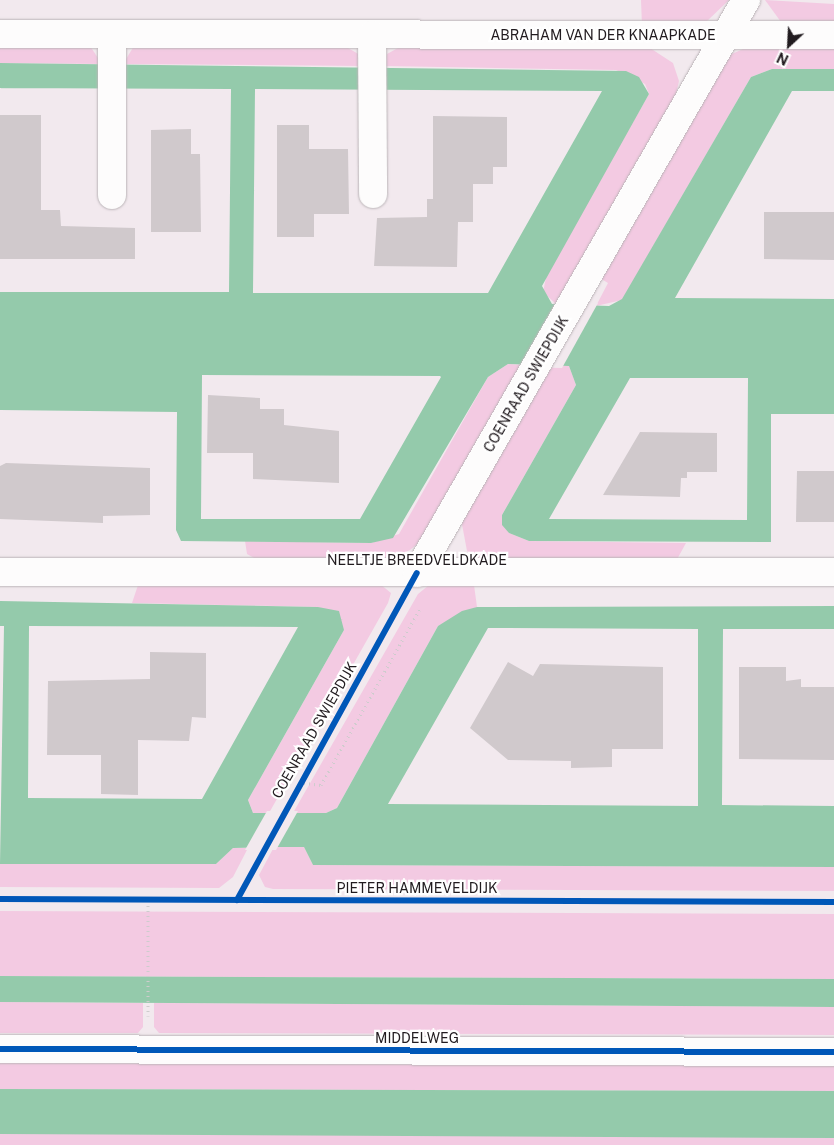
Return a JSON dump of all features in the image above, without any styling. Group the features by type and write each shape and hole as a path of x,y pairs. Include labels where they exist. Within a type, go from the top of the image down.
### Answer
{"street":[{"name":"COENRAAD SWIEPDIJK","path":"417,573 579,294 746,0"},
{"name":"ABRAHAM VAN DER KNAAPKADE","path":"0,34 112,44 372,45 727,35 834,35"},
{"path":"112,44 112,195"},
{"path":"372,45 373,194"},
{"name":"NEELTJE BREEDVELDKADE","path":"0,572 834,572"},
{"name":"MIDDELWEG","path":"0,1049 834,1052"}],"path":[{"path":"138,899 158,900"},
{"path":"148,899 148,1015"}],"shaded area":[{"path":"641,0 729,0 705,23 642,26"},
{"path":"765,0 834,4 834,26 781,22"},
{"path":"0,46 90,46 102,64 0,63"},
{"path":"134,46 348,48 360,55 362,66 123,64"},
{"path":"398,48 650,48 673,63 679,81 675,98 557,305 543,292 547,273 649,94 645,84 616,70 385,66 387,54"},
{"path":"834,48 834,69 772,69 751,77 622,300 596,306 608,283 598,277 723,58 743,49"},
{"path":"0,63 626,71 639,77 649,94 542,286 552,304 609,306 622,299 751,77 772,69 834,69 834,91 792,91 675,298 834,299 834,414 771,414 771,542 529,541 509,533 502,525 502,515 576,385 569,366 508,364 488,377 393,538 371,543 181,541 176,530 177,412 0,410 0,292 229,292 231,89 0,88","holes":["255,89 602,91 488,293 253,293","202,375 441,377 360,519 201,519","630,378 748,378 747,520 549,519"]},
{"path":"508,364 524,365 422,540 410,550 390,559 258,560 247,554 245,541 371,543 399,534 488,377"},
{"path":"548,365 569,366 576,385 502,515 509,533 529,541 686,543 675,563 478,560 467,551 461,519"},
{"path":"380,584 391,593 388,603 269,813 253,813 248,800 344,630 318,607 132,603 138,585"},
{"path":"429,585 474,585 477,607 438,626 337,808 326,813 293,813 418,594"},
{"path":"0,601 318,607 339,611 344,630 248,800 253,813 326,813 337,808 438,626 462,611 477,607 834,606 834,629 723,629 722,805 834,806 834,867 313,865 304,847 233,848 216,864 0,864 4,626 0,626","holes":["29,626 298,627 202,799 28,798","488,628 698,629 698,806 388,804"]},
{"path":"274,847 304,847 313,865 834,867 834,891 273,889 265,887 259,875"},
{"path":"233,848 248,848 233,877 219,888 0,887 0,864 216,864"},
{"path":"0,911 834,914 834,979 0,976"},
{"path":"0,976 834,979 834,1007 0,1002"},
{"path":"0,1002 143,1003 143,1027 138,1033 0,1033"},
{"path":"154,1003 834,1007 834,1035 159,1033 154,1027"},
{"path":"0,1063 834,1066 834,1091 0,1089"},
{"path":"0,1089 834,1091 834,1138 0,1134"},
{"path":"0,1116 834,1124 834,1145 0,1145"}],"pier":[{"path":"556,302 598,303 562,368 519,367"},
{"path":"267,811 298,811 276,850 245,850"}],"building":[{"path":"0,115 41,115 41,210 60,210 61,226 135,228 135,259 0,259"},
{"path":"433,116 507,117 507,167 493,167 493,184 473,184 473,222 458,222 457,267 374,266 377,218 427,217 427,199 433,199"},
{"path":"277,125 309,125 309,149 348,149 349,214 314,214 314,237 277,237"},
{"path":"191,129 191,154 200,154 201,232 151,232 151,130"},
{"path":"764,212 834,212 834,260 764,259"},
{"path":"208,395 260,398 260,409 284,409 284,425 339,431 339,483 253,479 253,453 207,453"},
{"path":"640,432 717,433 717,472 687,472 687,478 681,478 680,497 603,495"},
{"path":"6,463 150,468 150,515 103,516 103,523 0,519 0,466"},
{"path":"797,471 834,471 834,522 796,522"},
{"path":"150,652 206,653 206,718 192,717 189,741 138,740 138,795 101,794 101,755 47,755 48,681 150,679"},
{"path":"508,662 533,676 540,664 663,667 663,749 612,749 612,767 571,768 571,761 508,760 470,728"},
{"path":"739,667 786,667 786,681 801,679 801,687 834,687 834,760 739,759"}],"cycle path":[{"path":"237,900 417,573"},
{"name":"PIETER HAMMEVELDIJK","path":"0,899 834,902"},
{"path":"0,1049 834,1052"}]}
